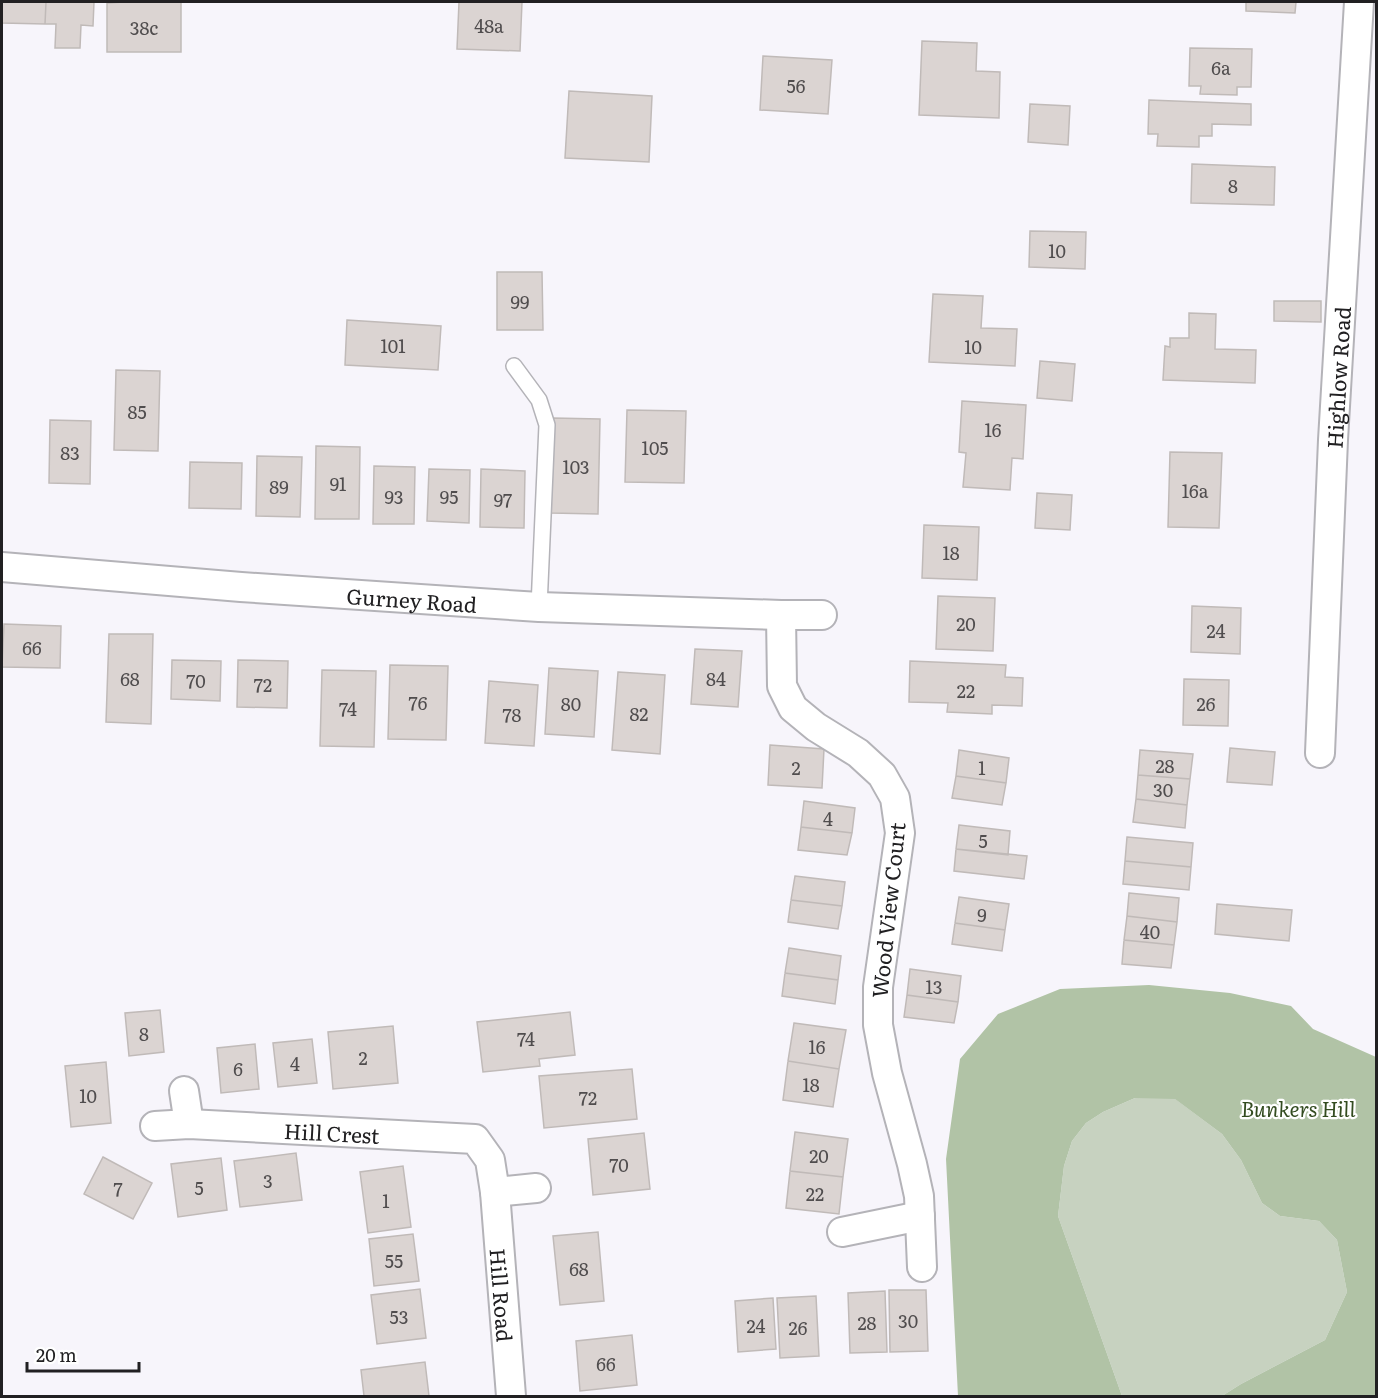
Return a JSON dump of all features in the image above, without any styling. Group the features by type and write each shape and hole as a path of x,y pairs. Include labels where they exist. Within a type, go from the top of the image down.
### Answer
{"street":[{"name":"Highlow Road","path":"1320,753 1333,440 1359,2"},
{"name":"Gurney Road","path":"2,567 253,588 540,607 822,615"},
{"name":"Wood View Court","path":"781,615 782,686 793,708 816,727 858,753 882,775 895,798 900,832 878,987 878,1025 887,1073 920,1196 922,1267"},
{"path":"184,1091 189,1124"},
{"name":"Hill Crest","path":"155,1126 189,1124 475,1139"},
{"name":"Hill Road","path":"475,1139 490,1160 495,1192 511,1396"},
{"path":"495,1192 536,1188"},
{"path":"842,1232 920,1216"}],"lane":[{"path":"514,366 539,400 547,425 540,607"}],"green space":[{"name":"Bunkers Hill","path":"1149,985 1230,993 1291,1006 1313,1029 1376,1057 1376,1396 1222,1396 1325,1340 1347,1292 1337,1240 1319,1221 1280,1216 1262,1203 1241,1160 1222,1134 1175,1099 1135,1098 1103,1112 1086,1123 1072,1141 1064,1166 1058,1216 1122,1396 958,1396 946,1159 960,1059 998,1014 1060,989"},
{"path":"1135,1098 1174,1098 1222,1134 1241,1160 1262,1203 1280,1216 1319,1221 1337,1240 1347,1292 1325,1340 1222,1396 1122,1396 1058,1216 1064,1166 1072,1141 1086,1123 1103,1112"}],"building":[{"path":"2,2 46,2 45,24 2,23"},
{"path":"46,2 94,2 93,26 81,25 80,48 55,48 56,24 45,24"},
{"path":"181,2 181,52 107,52 107,3"},
{"path":"459,2 522,2 520,51 457,49"},
{"path":"1246,2 1296,2 1295,13 1246,11"},
{"path":"922,41 977,43 976,71 1000,72 999,118 919,115"},
{"path":"1190,48 1252,49 1251,87 1237,87 1237,95 1200,94 1201,86 1189,86"},
{"path":"763,56 832,60 828,114 760,110"},
{"path":"569,91 652,96 649,162 565,158"},
{"path":"1149,100 1251,104 1251,125 1212,124 1212,136 1199,136 1199,147 1157,146 1158,134 1148,134"},
{"path":"1030,104 1070,106 1068,145 1028,142"},
{"path":"1192,164 1275,167 1274,205 1191,203"},
{"path":"1030,231 1086,232 1085,269 1029,267"},
{"path":"497,272 542,272 543,330 497,330"},
{"path":"933,294 983,296 981,328 1017,329 1015,366 929,362"},
{"path":"1274,301 1321,301 1321,322 1274,321"},
{"path":"1189,313 1216,314 1215,349 1256,350 1255,383 1163,380 1165,346 1170,347 1170,338 1189,338"},
{"path":"347,320 441,326 438,370 345,365"},
{"path":"1040,361 1075,364 1072,401 1037,398"},
{"path":"116,370 160,371 158,451 114,450"},
{"path":"962,401 1026,405 1023,459 1012,458 1010,490 963,487 966,453 959,452"},
{"path":"627,410 686,411 684,483 625,482"},
{"path":"553,418 600,419 598,514 551,513"},
{"path":"50,420 91,421 90,484 49,483"},
{"path":"316,446 360,447 359,519 315,519"},
{"path":"1170,452 1222,453 1219,528 1168,527"},
{"path":"257,456 302,457 300,517 256,516"},
{"path":"190,462 242,463 241,509 189,508"},
{"path":"374,466 415,467 414,524 373,524"},
{"path":"429,469 470,470 469,523 427,521"},
{"path":"481,469 525,471 524,528 480,527"},
{"path":"1037,493 1072,495 1070,530 1035,528"},
{"path":"924,525 979,527 977,580 922,578"},
{"path":"938,596 995,598 993,651 936,649"},
{"path":"1192,606 1241,608 1240,654 1191,652"},
{"path":"4,624 61,626 60,668 2,667"},
{"path":"109,634 153,634 151,724 106,722"},
{"path":"695,649 742,651 738,707 691,704"},
{"path":"172,660 221,661 220,701 171,699"},
{"path":"238,660 288,661 287,708 237,707"},
{"path":"910,661 1006,665 1005,677 1023,678 1022,706 992,705 992,714 947,712 948,703 909,702"},
{"path":"390,665 448,666 446,740 388,739"},
{"path":"549,668 598,671 594,737 545,734"},
{"path":"322,670 376,671 374,747 320,746"},
{"path":"618,672 665,675 660,754 612,750"},
{"path":"1184,679 1229,680 1228,726 1183,725"},
{"path":"489,681 538,685 534,746 485,743"},
{"path":"770,745 824,749 822,788 768,785"},
{"path":"1230,748 1275,752 1272,785 1227,782"},
{"path":"959,750 1009,758 1006,783 956,776"},
{"path":"1140,750 1193,754 1190,779 1138,775"},
{"path":"1138,775 1190,779 1187,805 1136,799"},
{"path":"956,776 1006,783 1002,805 952,798"},
{"path":"1136,799 1187,805 1185,828 1133,822"},
{"path":"804,801 855,808 852,833 801,827"},
{"path":"959,825 1010,831 1008,855 956,849"},
{"path":"801,827 852,833 847,855 798,850"},
{"path":"1127,837 1193,843 1191,867 1125,861"},
{"path":"956,849 1027,856 1024,879 954,871"},
{"path":"1125,861 1191,867 1189,890 1123,884"},
{"path":"795,876 845,882 842,906 791,900"},
{"path":"1129,893 1179,898 1177,922 1127,916"},
{"path":"959,897 1009,904 1005,930 955,923"},
{"path":"791,900 842,906 838,929 788,922"},
{"path":"1217,904 1292,910 1289,941 1215,934"},
{"path":"1127,916 1177,922 1174,945 1124,940"},
{"path":"955,923 1005,930 1002,951 952,944"},
{"path":"1124,940 1174,945 1171,968 1122,964"},
{"path":"789,948 841,956 838,980 785,973"},
{"path":"910,969 961,976 958,1002 907,995"},
{"path":"785,973 838,980 835,1004 782,996"},
{"path":"907,995 958,1002 954,1023 904,1017"},
{"path":"160,1010 164,1052 129,1056 125,1013"},
{"path":"570,1012 575,1055 539,1059 540,1066 483,1072 477,1022"},
{"path":"794,1023 846,1030 839,1069 788,1061"},
{"path":"393,1026 398,1083 333,1089 328,1032"},
{"path":"312,1039 317,1083 278,1087 273,1043"},
{"path":"255,1044 259,1089 221,1093 217,1048"},
{"path":"788,1061 839,1069 833,1107 783,1100"},
{"path":"106,1062 111,1123 71,1127 65,1066"},
{"path":"632,1069 637,1119 544,1128 539,1076"},
{"path":"795,1132 848,1139 843,1177 790,1171"},
{"path":"644,1133 650,1189 593,1195 588,1139"},
{"path":"296,1153 302,1200 240,1207 234,1161"},
{"path":"103,1157 152,1183 133,1219 84,1194"},
{"path":"221,1158 227,1210 178,1217 171,1164"},
{"path":"403,1166 411,1227 368,1233 360,1172"},
{"path":"790,1171 843,1177 839,1214 786,1208"},
{"path":"598,1232 604,1301 560,1305 553,1236"},
{"path":"413,1234 419,1281 374,1286 369,1239"},
{"path":"420,1289 426,1338 377,1344 371,1295"},
{"path":"889,1290 926,1290 928,1351 890,1352"},
{"path":"885,1291 887,1352 850,1353 848,1293"},
{"path":"816,1296 819,1356 780,1358 777,1298"},
{"path":"773,1298 776,1349 738,1352 735,1301"},
{"path":"632,1335 637,1385 580,1391 576,1341"},
{"path":"425,1362 429,1396 364,1396 361,1370"}]}
